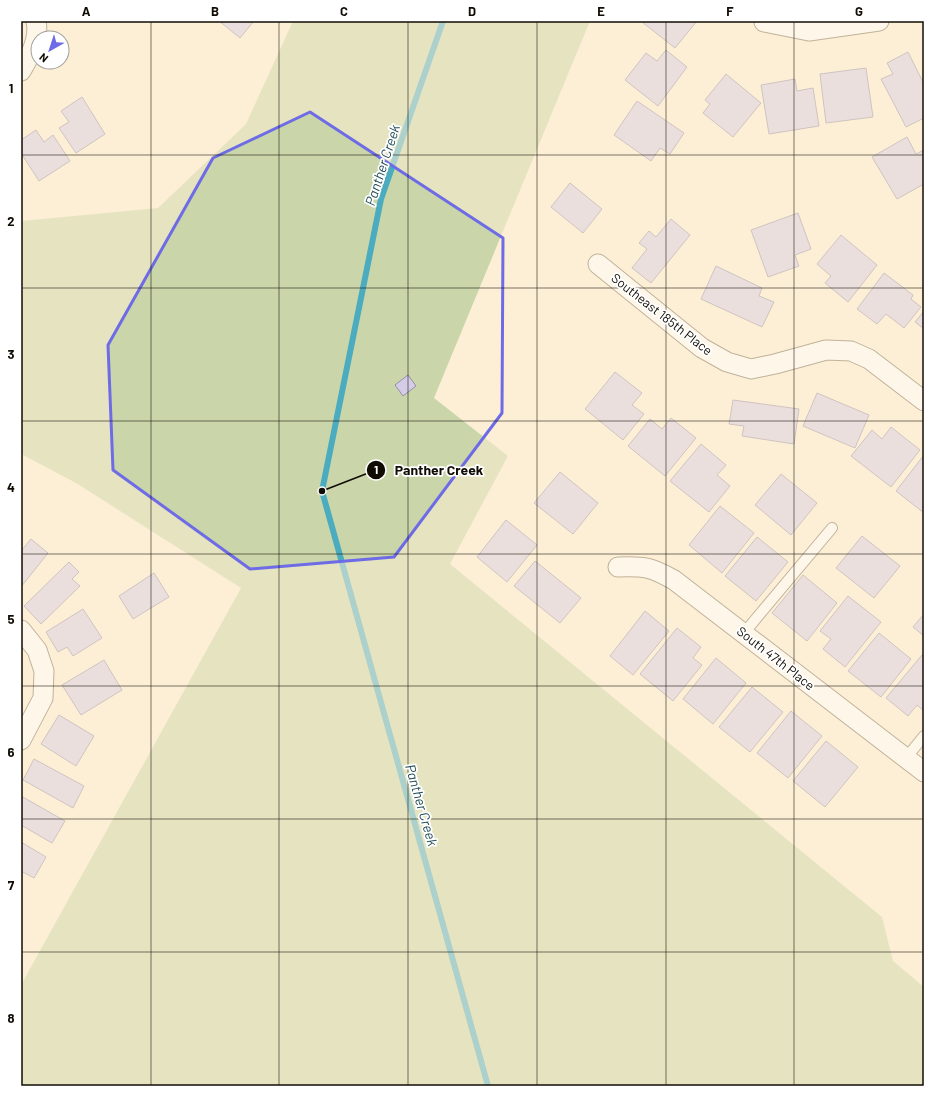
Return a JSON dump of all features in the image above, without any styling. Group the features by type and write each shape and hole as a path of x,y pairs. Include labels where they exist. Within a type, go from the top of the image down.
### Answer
{"street":[{"path":"21,71 32,54 38,28 36,21"},
{"path":"764,22 809,31 879,21"},
{"name":"Southeast 185th Place","path":"598,264 702,348 727,362 751,369 826,350 851,351 869,359 924,401"},
{"name":"South 47th Place","path":"618,567 639,566 656,569 674,580 924,772"},
{"path":"21,630 37,650 44,671 43,698 21,740"}],"lane":[{"path":"744,633 832,528"},
{"path":"906,758 924,736"}],"highlighted area":[{"path":"310,112 503,238 502,413 394,557 250,569 113,470 108,345 213,158"}],"green space":[{"path":"293,21 590,21 434,398 508,456 450,564 882,917 893,961 924,987 924,1086 21,1086 21,985 241,588 76,483 21,454 21,221 158,208 246,124"}],"building":[{"path":"219,21 254,21 240,38"},
{"path":"697,21 675,48 642,22"},
{"path":"666,50 687,67 658,106 625,80 646,53 657,61"},
{"path":"908,52 924,84 924,118 906,127 881,79 893,74 887,63"},
{"path":"866,68 873,117 826,123 820,74"},
{"path":"726,74 761,103 733,137 703,113 710,104 705,100"},
{"path":"795,79 797,91 813,88 819,126 769,134 761,85"},
{"path":"82,97 105,134 76,153 59,128 69,122 61,111"},
{"path":"637,101 684,133 670,154 660,148 651,161 614,135"},
{"path":"36,130 44,142 53,135 70,161 39,181 21,153 21,140"},
{"path":"907,137 916,154 924,150 924,184 897,199 872,157"},
{"path":"570,183 602,209 583,233 551,207"},
{"path":"798,213 811,249 795,255 799,266 768,277 751,230"},
{"path":"671,219 690,235 651,283 632,268 647,249 639,243 649,231 656,237"},
{"path":"841,235 877,265 848,302 825,283 831,276 817,264"},
{"path":"716,266 762,288 759,296 774,302 762,327 701,299"},
{"path":"884,273 913,295 911,299 921,307 904,328 886,314 877,324 857,309"},
{"path":"924,311 924,329 915,322"},
{"path":"615,372 642,393 632,405 644,414 623,440 585,409"},
{"path":"408,375 416,386 403,396 395,385"},
{"path":"817,393 869,415 855,448 803,426"},
{"path":"733,400 799,409 794,444 742,436 744,426 729,424"},
{"path":"671,418 696,438 665,476 628,446 650,419 662,429"},
{"path":"891,427 920,450 891,487 851,456 872,430 882,439"},
{"path":"701,444 726,465 717,475 730,486 709,512 670,481"},
{"path":"924,455 924,513 896,491"},
{"path":"560,472 598,503 573,534 534,503"},
{"path":"781,474 817,503 791,535 755,505"},
{"path":"720,506 754,533 722,573 689,545"},
{"path":"506,520 537,545 507,582 477,557"},
{"path":"862,536 900,566 874,598 836,568"},
{"path":"757,537 788,562 756,601 725,576"},
{"path":"31,539 48,553 21,587 21,551"},
{"path":"535,561 581,598 560,623 514,586"},
{"path":"69,562 79,572 72,579 80,586 41,624 24,606"},
{"path":"154,573 169,597 133,619 119,596"},
{"path":"803,575 837,603 807,641 772,613"},
{"path":"848,596 881,622 845,667 823,649 831,639 820,631"},
{"path":"83,609 102,638 73,656 67,647 58,652 46,632"},
{"path":"645,611 669,631 633,675 610,656"},
{"path":"924,614 924,636 913,627"},
{"path":"677,628 701,647 693,658 702,665 673,701 640,674"},
{"path":"879,633 911,659 881,697 848,671"},
{"path":"922,655 924,657 924,711 917,705 908,716 886,698"},
{"path":"716,658 746,683 713,724 683,699"},
{"path":"104,660 122,690 81,715 62,685"},
{"path":"752,687 783,712 750,752 719,727"},
{"path":"791,711 822,736 788,778 757,753"},
{"path":"59,715 94,736 76,766 41,744"},
{"path":"826,741 858,767 825,807 793,781"},
{"path":"34,759 84,786 73,808 23,780"},
{"path":"21,796 65,821 52,843 21,825"},
{"path":"21,842 46,857 34,878 21,871"}],"waterway":[{"name":"Panther Creek","path":"443,21 381,199 322,491 488,1086"}],"place":[{"name":"Panther Creek","path":"322,491"}]}
